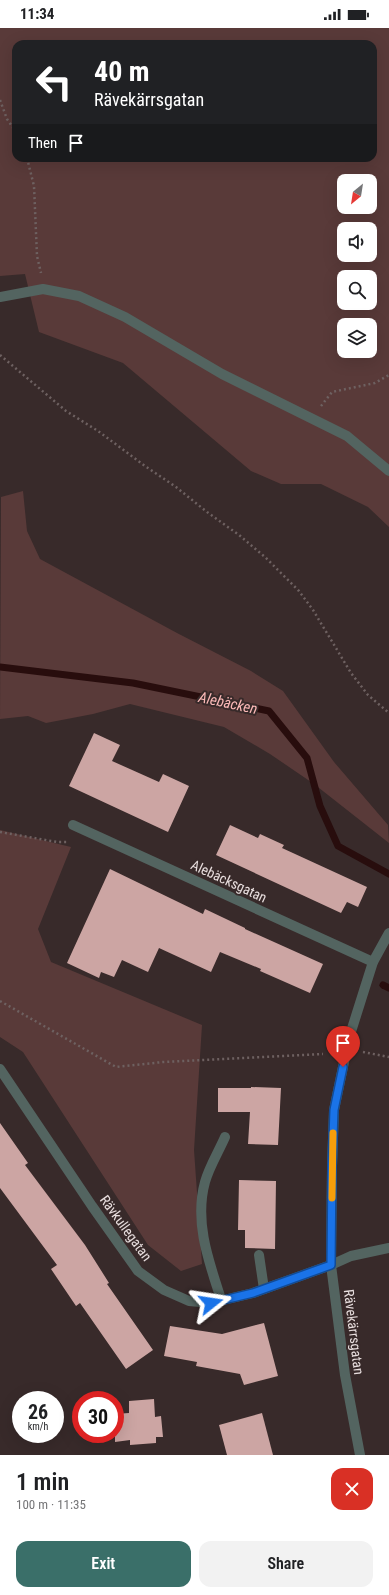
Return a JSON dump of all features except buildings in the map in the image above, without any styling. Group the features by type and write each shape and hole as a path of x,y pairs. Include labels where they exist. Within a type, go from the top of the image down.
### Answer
{"street":[{"path":"0,297 44,289 79,296 125,317 222,374 347,436 389,471"},
{"name":"Alebäcksgatan","path":"73,825 373,962"},
{"name":"Rävekärrsgatan","path":"360,1455 345,1375 331,1265 334,1110 349,1038 373,962 389,933"},
{"name":"Rävkullegatan","path":"0,1069 92,1206 138,1271 164,1290 189,1301 211,1303 253,1293 331,1265 351,1256 389,1248"},
{"path":"221,1300 204,1247 201,1206 205,1181 225,1137"},
{"path":"259,1255 264,1289"}],"path":[{"path":"0,100 7,119 12,126"},
{"path":"28,162 34,186 38,256 44,289"},
{"path":"0,355 66,411 98,430 140,463 176,487 207,512 240,535 265,557 299,591 313,610 351,673 368,695 389,713"},
{"path":"312,418 332,392 375,383 389,376"},
{"path":"0,832 58,842 80,842 97,836"},
{"path":"0,1001 116,1067 163,1062 323,1054"},
{"path":"363,1052 389,1057"}],"shaded area":[{"path":"0,28 389,28 389,527 368,507 321,484 281,484 251,471 123,363 39,332 25,274 0,276"},
{"path":"23,491 27,531 40,559 251,671 283,691 334,762 388,825 389,843 314,784 270,754 224,727 130,704 93,714 46,723 28,716 0,719 1,497"},
{"path":"0,830 71,847 38,929 51,962 202,1025 194,1150 202,1264 181,1271 148,1245 23,1052 0,1037"}],"waterway":[{"name":"Alebäcken","path":"0,667 133,683 269,711 307,758 320,806 338,846 389,874"},
{"name":"Alebäcken","path":"383,985 389,988"}],"slow traffic":[{"path":"332,1198 333,1133"}],"route":[{"path":"211,1303 253,1293 331,1265 334,1110 343,1067"}]}
